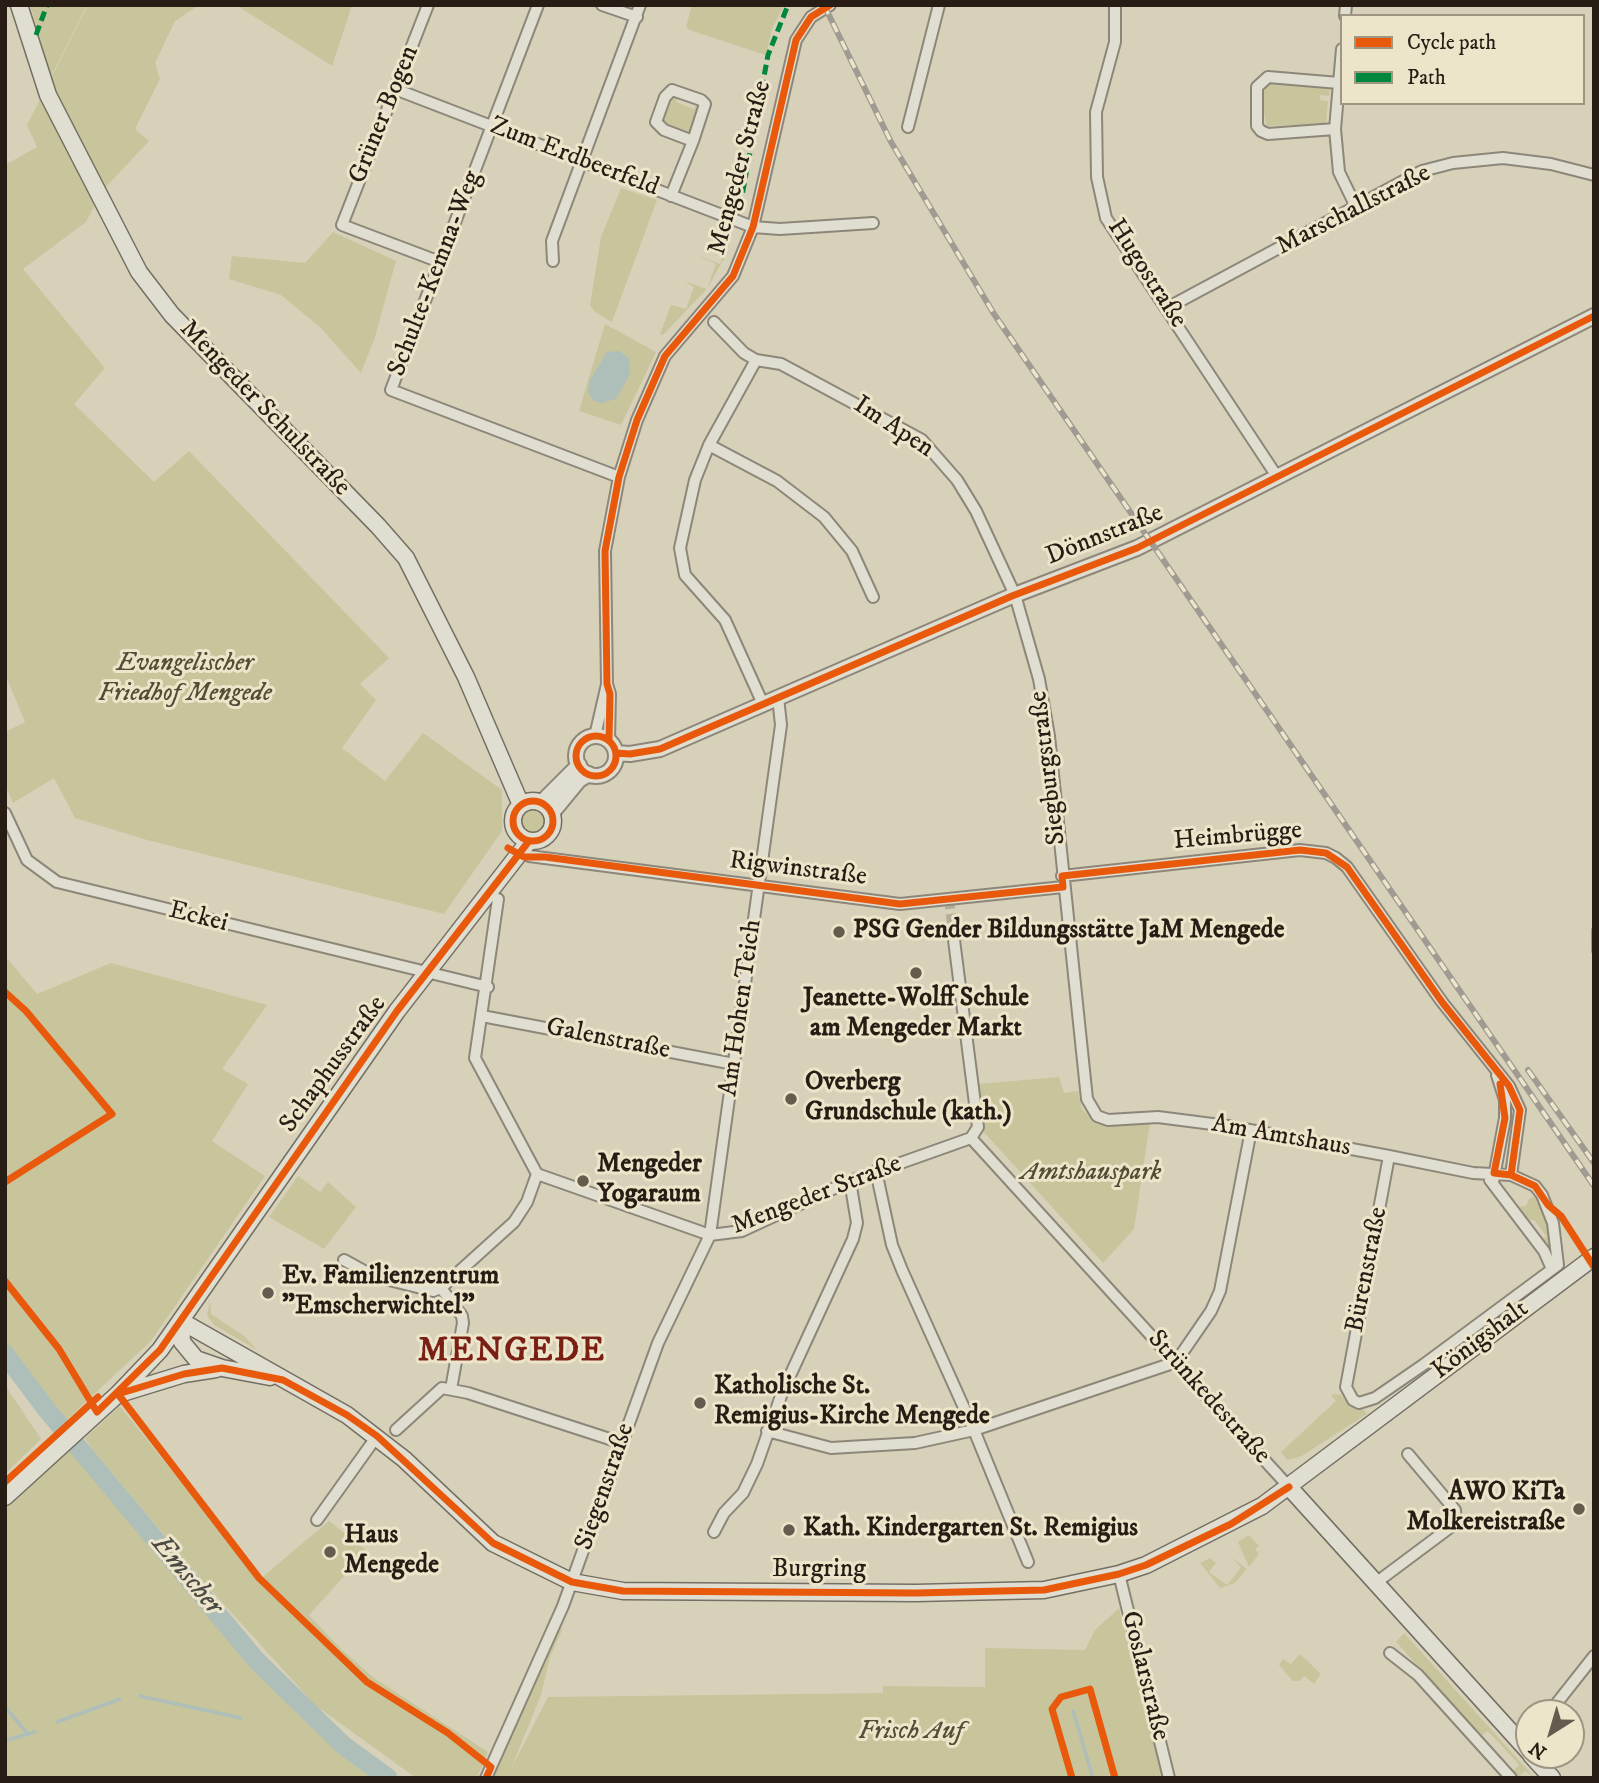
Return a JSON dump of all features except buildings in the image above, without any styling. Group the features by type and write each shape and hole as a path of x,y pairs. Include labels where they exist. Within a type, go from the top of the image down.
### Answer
{"main road":[{"name":"Mengeder Schulstraße","path":"19,5 52,105 139,272 172,315 406,558 466,677 521,805"},
{"path":"531,802 546,809 549,833 540,840 526,844 513,820 521,805 531,802"},
{"name":"Schaphusstraße","path":"5,1497 118,1394 160,1350 318,1121 526,844"},
{"name":"Königshalt","path":"1375,1422 1594,1256"},
{"path":"181,1321 181,1337 189,1352 201,1362 283,1380"},
{"name":"Burgring","path":"181,1321 347,1415 377,1436 493,1543 572,1582 623,1591 916,1593 1044,1590 1119,1574 1173,1554 1231,1524 1289,1487 1375,1422"},
{"path":"118,1394 184,1374 222,1368"},
{"name":"Strünkedestraße","path":"1289,1487 1515,1733"}],"street":[{"name":"Grüner Bogen","path":"428,5 342,225 440,262"},
{"name":"Schulte-Kemna-Weg","path":"538,5 391,390 619,477"},
{"path":"553,261 552,241 639,11 602,5"},
{"name":"Mengeder Straße","path":"608,749 605,551 619,477 637,420 665,356 725,288 753,228 796,40 811,17 830,5"},
{"path":"908,127 939,5"},
{"name":"Hugostraße","path":"1115,5 1115,43 1096,112 1097,177 1106,218 1278,478"},
{"path":"1340,72 1335,129 1339,172 1357,209"},
{"path":"1335,129 1268,134 1261,131 1257,125 1257,87 1268,77 1339,83"},
{"name":"Zum Erdbeerfeld","path":"395,89 753,228"},
{"path":"671,196 692,141 705,104 672,90 664,97 656,122 664,130 692,141"},
{"name":"Marschallstraße","path":"1167,308 1357,209 1422,171 1453,163 1503,158 1551,164 1594,174"},
{"name":"Mengeder Straße","path":"753,228 780,229 873,223"},
{"name":"Dönnstraße","path":"584,769 605,773 608,749 645,760 660,749 1015,595 1138,548 1594,316"},
{"name":"Im Apen","path":"714,322 744,353 756,360 781,364 922,440 957,480 976,512 1015,595"},
{"path":"756,360 709,444 685,518 681,563 693,587 725,620 763,704"},
{"path":"709,444 778,481 824,517 852,551 873,597"},
{"name":"Siegburgstraße","path":"1015,595 1039,679 1047,722 1087,1099 1092,1109"},
{"name":"Am Hohen Teich","path":"710,1235 781,725 778,697"},
{"path":"546,809 579,780 584,769 578,748 584,740 608,749"},
{"name":"Eckei","path":"5,813 27,860 57,883 426,975"},
{"name":"Rigwinstraße","path":"526,844 758,886 900,904 1062,882"},
{"name":"Heimbrügge","path":"1062,882 1288,851 1326,853 1347,867 1442,1002 1487,1055 1509,1086 1520,1110 1511,1175"},
{"path":"344,1260 373,1276 433,1291 441,1288 514,1222 527,1202 537,1174 478,1066 477,1042 488,987 498,899"},
{"path":"954,940 978,1127 971,1138"},
{"path":"426,975 488,987"},
{"name":"Galenstraße","path":"482,1016 734,1064"},
{"name":"Heimbrügge","path":"1487,1055 1505,1100 1494,1177"},
{"name":"Am Amtshaus","path":"1092,1109 1097,1116 1108,1119 1158,1117 1251,1130 1494,1177 1511,1175 1535,1186 1542,1195 1553,1223 1558,1265 1552,1269 1544,1251 1494,1177"},
{"path":"767,1431 831,1448 915,1443 974,1430 1176,1362 1211,1311 1220,1291 1251,1130"},
{"name":"Mengeder Straße","path":"537,1174 710,1235 741,1231 850,1181 971,1138"},
{"name":"Strünkedestraße","path":"971,1138 1289,1487"},
{"name":"Bürenstraße","path":"1390,1156 1347,1383 1353,1400 1366,1403 1375,1398 1552,1269"},
{"path":"876,1171 900,1264 974,1430 1028,1562"},
{"path":"713,1532 724,1513 743,1493 757,1464 767,1431 853,1239 857,1223 850,1181"},
{"name":"Siegenstraße","path":"486,1778 572,1582 655,1350 710,1235"},
{"path":"1544,1251 1556,1247"},
{"path":"396,1430 447,1388 463,1323 462,1316 441,1288"},
{"path":"447,1388 622,1443"},
{"path":"317,1520 377,1436"},
{"path":"1377,1582 1456,1523 1455,1510 1408,1454"},
{"name":"Goslarstraße","path":"1119,1574 1169,1778"},
{"path":"1390,1653 1418,1675 1511,1778"},
{"path":"1560,1699 1594,1656"}],"green space":[{"path":"30,5 87,5 51,76"},
{"name":"Evangelischer Friedhof Mengede","path":"88,5 199,5 175,21 155,63 160,79 135,129 149,141 103,190 86,222 23,269 105,368 74,404 154,482 189,451 389,658 360,684 376,700 342,748 385,781 423,733 502,790 502,831 444,914 147,840 75,818 54,778 13,803 5,785 5,732 25,722 5,674 5,165 37,147 27,125"},
{"path":"236,5 352,5 332,66"},
{"path":"692,5 784,5 772,29 766,55 689,30 686,27"},
{"path":"1268,83 1330,88 1329,96 1320,95 1320,100 1328,101 1326,124 1266,126 1261,88"},
{"path":"672,95 678,95 676,102 694,109 697,102 699,105 693,130 687,134 663,124 662,119"},
{"path":"621,188 657,200 612,322 595,312 590,305 601,237"},
{"path":"704,229 726,237 730,230 730,240 727,253 707,289 716,264 694,254 720,264 729,240"},
{"path":"333,232 396,261 375,337 361,373 320,327 281,295 229,279 232,256 305,263"},
{"path":"684,281 707,289 663,335 660,334 671,305 686,309 694,287"},
{"path":"605,324 656,352 621,425 579,411"},
{"path":"533,811 541,814 544,822 541,830 533,833 525,830 522,822 525,814"},
{"path":"5,956 37,994 111,963 267,1005 222,1069 248,1084 212,1141 265,1176 151,1341 62,1424 5,1341"},
{"name":"Amtshauspark","path":"1059,1077 1064,1093 1078,1091 1082,1109 1095,1122 1150,1122 1134,1229 1103,1263 982,1130 978,1084"},
{"path":"298,1176 320,1192 328,1182 356,1207 324,1249 269,1217"},
{"path":"1537,1195 1550,1225 1549,1245 1540,1239 1547,1237 1534,1220 1526,1221 1517,1207 1526,1206 1529,1199"},
{"path":"210,1301 211,1314 244,1336 257,1350 214,1325 207,1315"},
{"path":"5,1385 41,1439 5,1474"},
{"path":"1331,1395 1341,1395 1351,1407 1364,1410 1367,1414 1300,1457 1287,1460 1281,1452 1336,1401"},
{"path":"120,1406 259,1580 329,1521 367,1551 309,1615 340,1648 374,1678 488,1752 477,1778 416,1778 315,1705 202,1580 92,1449 85,1438"},
{"path":"69,1437 256,1660 343,1745 388,1778 5,1778 5,1497"},
{"path":"1249,1535 1259,1546 1255,1549 1259,1554 1249,1567 1238,1542"},
{"path":"1231,1557 1247,1569 1235,1583 1220,1588 1200,1563 1210,1558 1216,1563 1209,1572 1227,1585 1241,1567"},
{"name":"Frisch Auf","path":"1119,1608 1163,1778 493,1778 560,1626 562,1630 550,1657 541,1695 511,1769 548,1697 883,1693 883,1686 985,1687 985,1648 1085,1650 1095,1630"},
{"path":"1404,1633 1515,1756 1515,1761 1488,1731 1481,1736 1396,1642"},
{"path":"1300,1654 1321,1674 1314,1684 1304,1676 1300,1681 1293,1681 1279,1665 1283,1659 1291,1664"},
{"path":"1527,1769 1535,1778 1525,1771 1518,1777 1513,1771"}],"shaded area":[{"path":"619,351 629,358 630,374 616,399 601,403 594,401 588,392 590,380 607,352"}],"waterway":[{"name":"Emscher","path":"5,1354 47,1410 256,1660 343,1745 388,1778"},
{"path":"278,1694 285,1690"},
{"path":"140,1696 241,1718"},
{"path":"57,1722 120,1699"},
{"path":"5,1707 28,1734"},
{"path":"1073,1711 1093,1778"},
{"path":"7,1740 35,1732"}],"tunnel":[{"path":"949,899 954,940"}],"railway":[{"path":"824,5 891,142 994,314 1594,1186"},
{"path":"1594,930 1594,951"},
{"path":"1528,1070 1594,1163"}],"marked path":[{"path":"36,35 47,5"},
{"path":"729,210 739,212 768,55 788,5"}],"cycle path":[{"path":"609,740 605,551 619,477 637,420 665,356 733,276 753,227 796,40 811,17 830,5"},
{"path":"616,753 630,754 660,749 1012,596 1137,548 1594,316"},
{"path":"596,736 610,742 616,756 610,770 596,776 582,770 576,756 582,742 596,736"},
{"path":"533,801 547,807 553,821 547,835 533,841 519,835 513,821 519,807 533,801"},
{"path":"5,1281 59,1349 97,1412 160,1350 397,1011 529,841"},
{"path":"508,848 524,857 545,857 900,904 1063,887 1062,876 1300,850 1326,853 1347,867 1442,1002 1509,1086 1520,1110 1511,1175"},
{"path":"5,992 26,1011 112,1114 5,1182"},
{"path":"1500,1084 1505,1118 1494,1173 1511,1175 1535,1186 1548,1205 1561,1216 1594,1267"},
{"path":"118,1394 184,1374 222,1368 283,1380 347,1415 377,1436 493,1543 572,1582 623,1591 916,1593 1044,1590 1119,1574 1146,1565 1231,1524 1289,1487"},
{"path":"118,1394 259,1578 367,1682 448,1733 491,1767 486,1778"},
{"path":"5,1482 98,1397"},
{"path":"1072,1778 1052,1709 1061,1697 1090,1689 1115,1778"}],"place":[{"name":"PSG Gender Bildungsstätte JaM Mengede","path":"839,932"},
{"name":"Jeanette-Wolff Schule am Mengeder Markt","path":"916,973"},
{"name":"Overberg Grundschule (kath.)","path":"791,1099"},
{"name":"Mengeder Yogaraum","path":"583,1181"},
{"name":"Ev. Familienzentrum \"Emscherwichtel\"","path":"268,1293"},
{"name":"Katholische St. Remigius-Kirche Mengede","path":"700,1403"},
{"name":"AWO KiTa Molkereistraße","path":"1579,1509"},
{"name":"Kath. Kindergarten St. Remigius","path":"789,1530"},
{"name":"Haus Mengede","path":"330,1552"}],"district":[{"name":"MENGEDE","path":"512,1353"}]}
